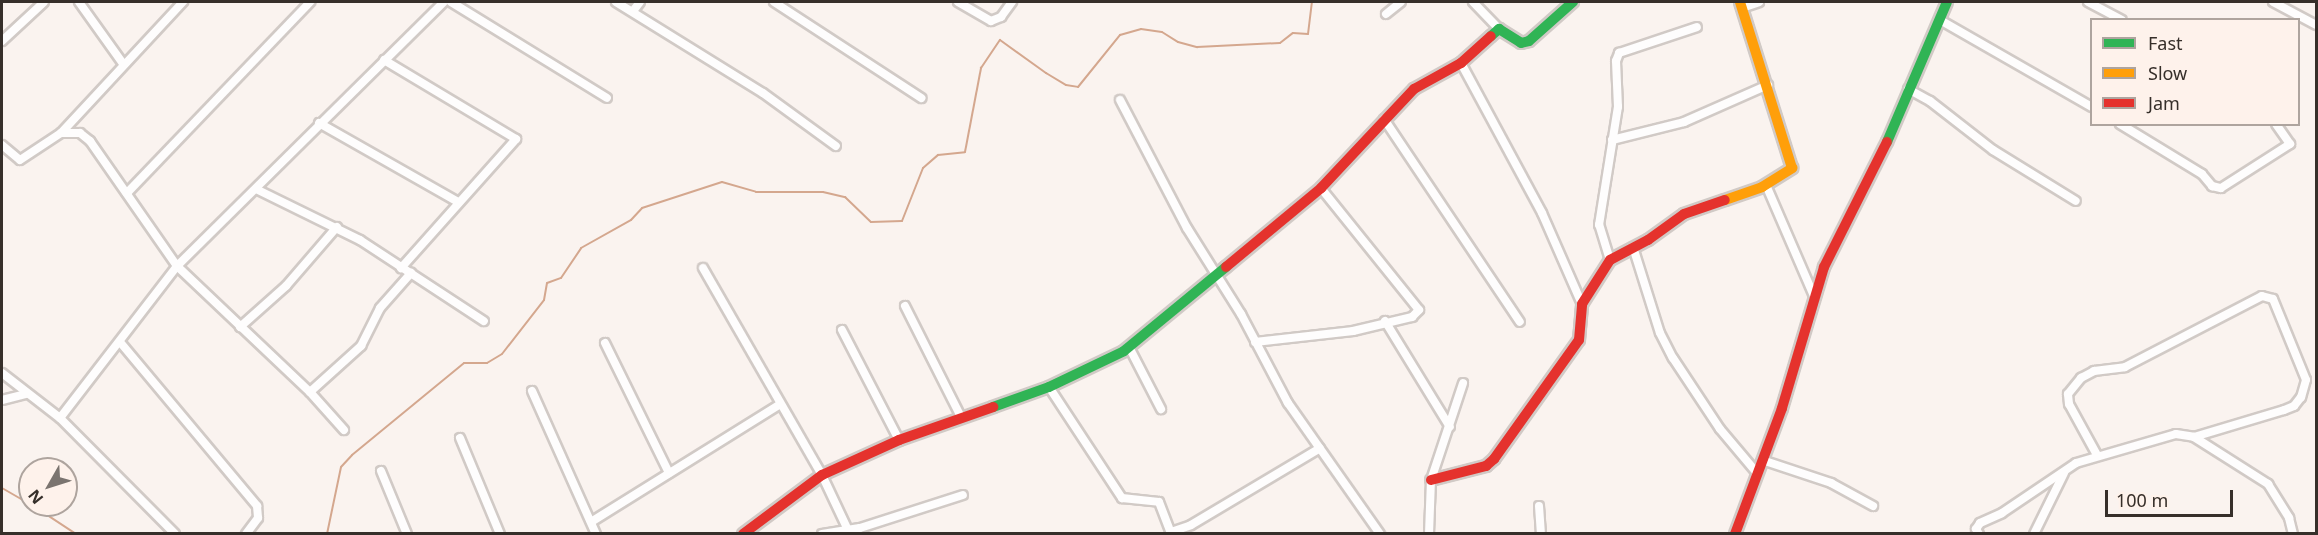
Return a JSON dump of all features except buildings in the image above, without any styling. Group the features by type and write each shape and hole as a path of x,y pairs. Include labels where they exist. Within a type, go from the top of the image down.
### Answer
{"street":[{"path":"2,40 44,2"},
{"path":"79,2 123,66"},
{"path":"2,145 15,159 27,159 61,133 183,2"},
{"path":"128,193 309,2"},
{"path":"60,418 177,266 256,189 319,123 444,2"},
{"path":"451,2 607,98"},
{"path":"616,2 763,93 836,146"},
{"path":"633,11 640,2"},
{"path":"774,2 921,98"},
{"path":"958,2 991,21 1001,17 1012,2"},
{"path":"1386,14 1401,2"},
{"path":"1473,2 1500,29 1521,43 1529,41 1573,2"},
{"path":"1431,480 1486,466 1494,459 1579,340 1582,304 1610,260 1684,214 1766,185 1794,165 1741,5 1759,2"},
{"path":"1735,534 1782,408 1814,296 1838,236 1873,176 1908,89 1947,2"},
{"path":"2088,2 2118,18"},
{"path":"2273,2 2316,25"},
{"path":"1940,20 2090,106"},
{"path":"1610,260 1599,225 1618,107 1616,61 1619,53 1697,27"},
{"path":"743,534 822,475 899,440 1049,387 1129,347 1321,188 1414,89 1461,63 1500,29"},
{"path":"384,60 516,139 401,267"},
{"path":"1461,63 1542,213 1582,304"},
{"path":"1612,140 1684,122 1768,85"},
{"path":"1908,89 1930,101 1993,150 2076,201"},
{"path":"1120,100 1288,403 1380,534"},
{"path":"1384,119 1520,322"},
{"path":"319,123 458,202"},
{"path":"2124,126 2202,174 2212,186 2221,188 2290,144 2277,126"},
{"path":"61,133 81,133 90,141 177,266 310,392 344,430"},
{"path":"1766,185 1814,296"},
{"path":"1255,342 1340,334 1385,321 1412,317 1419,310 1321,188"},
{"path":"256,189 337,227 484,321"},
{"path":"240,327 286,286 337,227"},
{"path":"1633,247 1660,333 1673,358 1720,429 1757,473"},
{"path":"703,268 779,405 822,475 847,528"},
{"path":"310,392 361,346 380,308 411,273"},
{"path":"2097,455 2069,404 2068,394 2081,378 2094,371 2126,367 2262,296 2273,299 2306,380 2301,397 2295,406 2194,437"},
{"path":"905,306 961,417"},
{"path":"1385,321 1450,426"},
{"path":"842,330 899,440"},
{"path":"120,342 257,506 258,518 246,534"},
{"path":"605,343 669,473"},
{"path":"1129,347 1161,409"},
{"path":"2,373 26,394 60,418 175,534"},
{"path":"1429,534 1431,480 1463,382"},
{"path":"1049,387 1122,498 1156,500 1171,533 1191,525 1320,448"},
{"path":"532,391 594,528"},
{"path":"2,400 26,394"},
{"path":"585,534 669,473 779,405"},
{"path":"1979,534 1976,530 1980,523 2066,469 2097,455 2176,434 2194,437 2268,484 2289,518 2293,534"},
{"path":"460,438 500,534"},
{"path":"1762,460 1831,483 1873,506"},
{"path":"2034,534 2066,469"},
{"path":"381,471 407,534"},
{"path":"822,534 847,528 861,531 963,495"},
{"path":"1539,506 1541,534"}],"waterway":[{"path":"327,534 341,467 352,455 464,363 487,363 502,354 544,300 547,283 561,278 581,248 631,220 642,208 722,182 756,192 823,192 845,197 871,222 902,221 923,168 938,155 965,152 981,68 1000,40 1046,73 1066,85 1078,87 1120,35 1141,29 1162,32 1178,42 1197,47 1280,43 1293,33 1308,34 1312,2"},
{"path":"2,488 18,497"},
{"path":"50,517 76,534"}],"traffic: fast":[{"path":"1491,36 1499,29 1521,43 1529,41 1573,2"},
{"path":"1887,142 1947,2"},
{"path":"993,407 1049,387 1124,351 1226,267"}],"traffic: slow":[{"path":"1725,200 1762,187 1792,168 1740,2"}],"traffic: jam":[{"path":"1226,267 1321,188 1414,89 1461,63 1491,36"},
{"path":"1735,534 1782,408 1824,267 1887,142"},
{"path":"1431,480 1486,466 1494,459 1579,340 1582,304 1610,260 1648,240 1684,214 1725,200"},
{"path":"743,534 822,475 899,440 993,407"}]}
